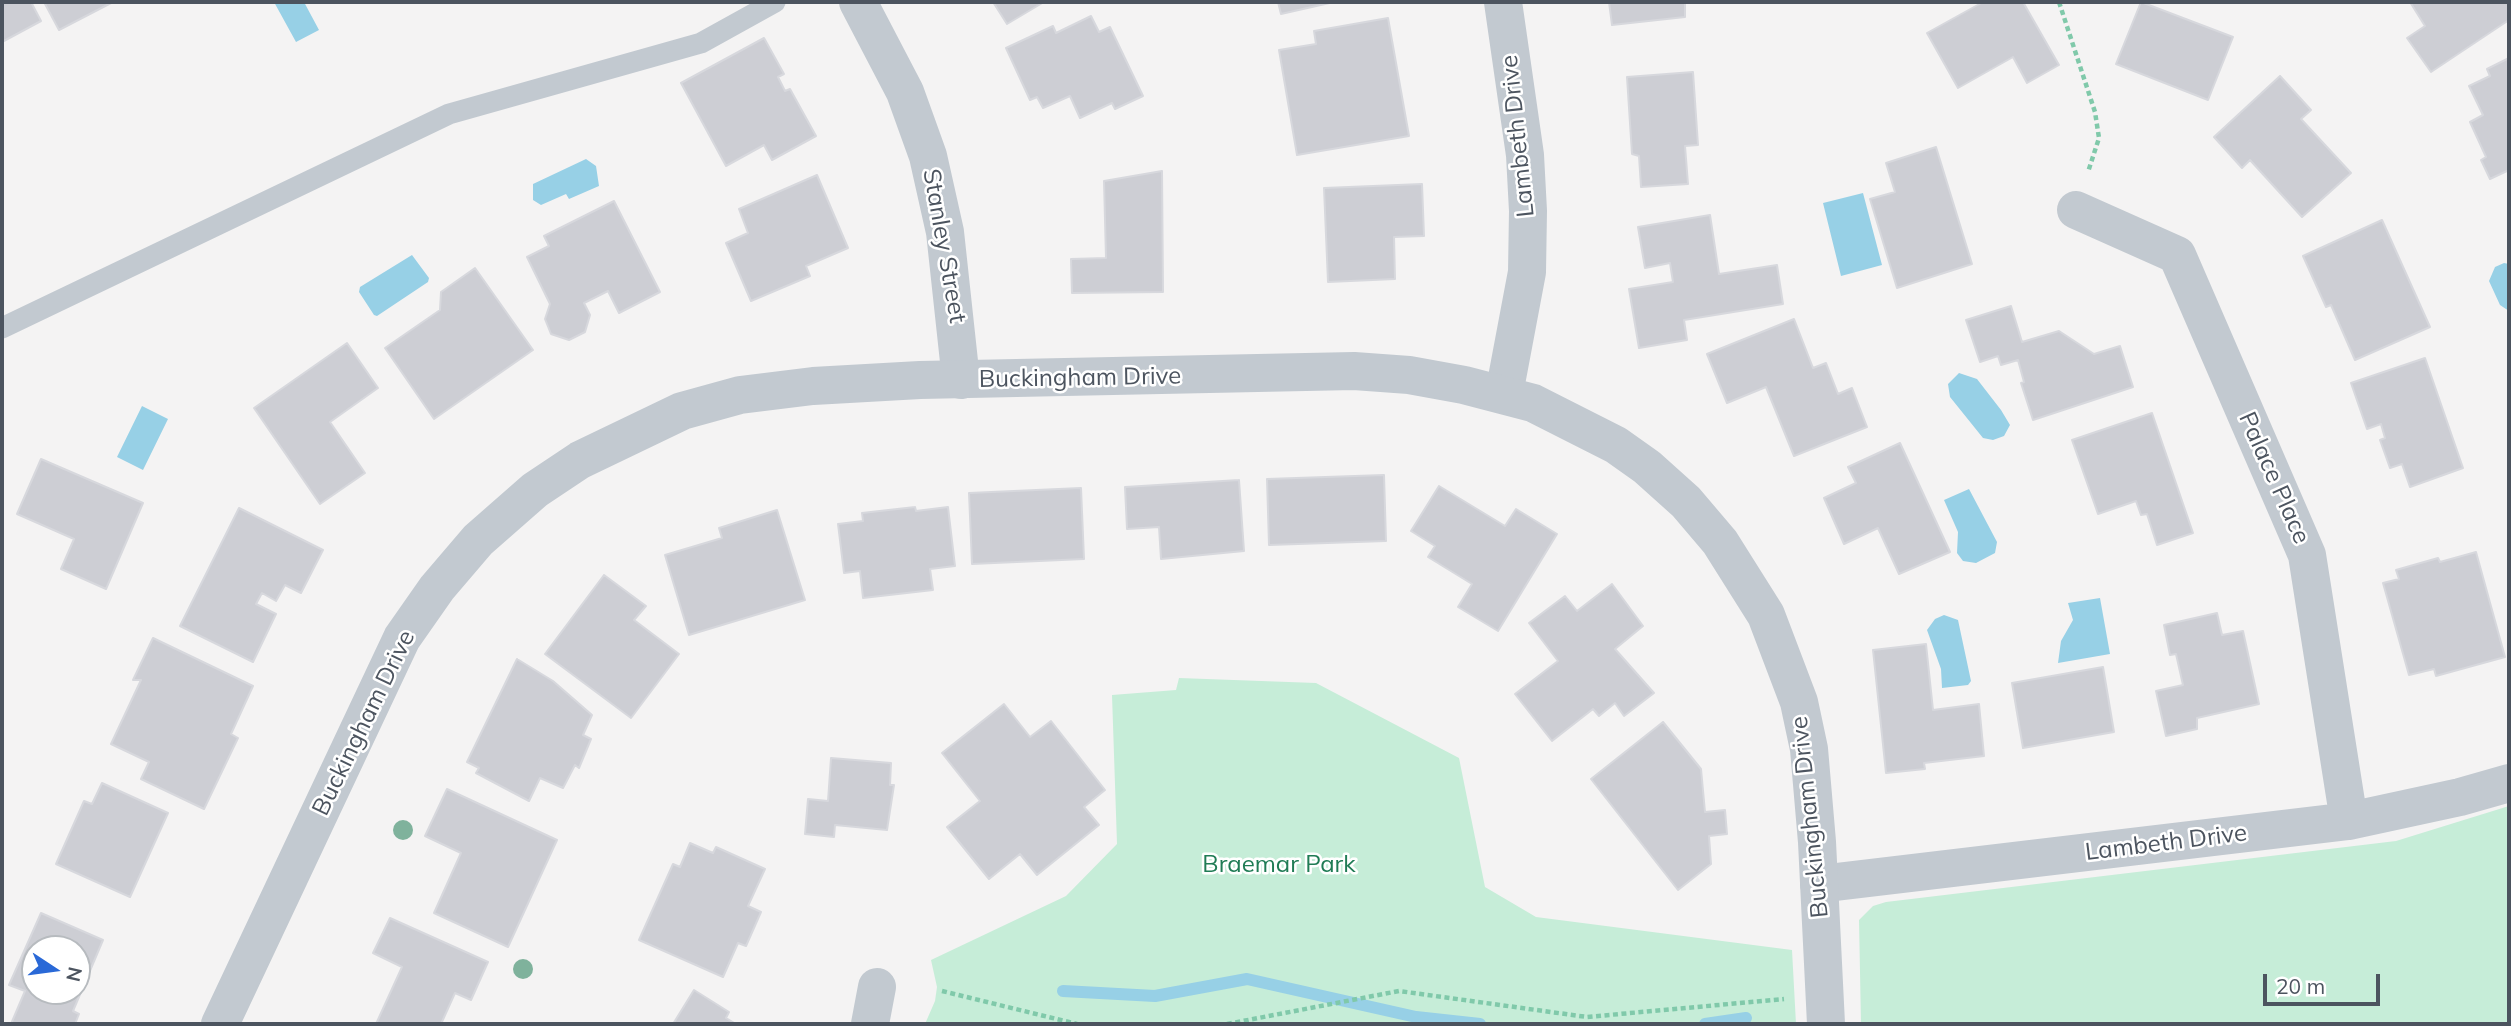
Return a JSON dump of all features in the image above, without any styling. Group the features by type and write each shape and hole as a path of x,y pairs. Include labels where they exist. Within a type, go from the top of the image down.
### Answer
{"street":[{"name":"Stanley Street","path":"858,2 905,92 928,156 946,232 961,380"},
{"name":"Lambeth Drive","path":"1503,2 1525,155 1528,211 1527,272 1504,394"},
{"name":"Palace Place","path":"2076,210 2176,255 2307,555 2349,821"},
{"name":"Buckingham Drive","path":"220,1024 402,638 437,589 478,540 535,490 580,460 627,435 682,411 740,396 813,386 1354,371 1409,375 1504,394 1532,403 1582,426 1647,467 1686,502 1720,542 1766,615 1799,702 1809,749 1826,1024"},
{"name":"Lambeth Drive","path":"1819,884 2349,821 2460,797 2509,783"},
{"path":"870,1024 877,988"}],"lane":[{"path":"2,328 449,114 701,43 775,2"}],"path":[{"path":"2059,2 2095,112 2099,138 2076,210"},
{"path":"942,991 1077,1024"},
{"path":"1227,1024 1399,991 1587,1017 1784,999"}],"green space":[{"name":"Braemar Park","path":"1179,678 1316,683 1459,758 1485,887 1536,917 1792,950 1796,1024 925,1024 935,1001 937,987 931,960 1066,896 1117,844 1112,695 1176,690"},
{"path":"2509,806 2509,1024 1861,1024 1859,920 1873,906 1886,902 2396,841"}],"water":[{"path":"274,2 304,2 319,30 296,42"},
{"path":"586,159 596,166 599,186 569,199 566,194 541,205 533,200 533,184"},
{"path":"1863,193 1882,265 1841,276 1823,203"},
{"path":"412,255 429,278 428,282 377,316 374,315 359,292 360,287"},
{"path":"2509,264 2509,311 2500,305 2489,281 2495,267"},
{"path":"1959,373 1977,379 2001,410 2010,425 2004,436 1993,440 1983,438 1950,397 1948,384"},
{"path":"142,406 168,419 143,470 117,457"},
{"path":"1969,489 1997,542 1995,553 1976,563 1963,561 1957,553 1958,532 1944,500"},
{"path":"2100,598 2110,654 2058,663 2061,641 2073,620 2068,603"},
{"path":"1944,615 1958,620 1971,681 1968,685 1942,688 1941,669 1927,630 1935,619"}],"building":[{"path":"2,2 31,2 41,21 2,42"},
{"path":"44,2 113,2 59,30"},
{"path":"993,2 1044,2 1007,24"},
{"path":"1278,2 1334,2 1281,14"},
{"path":"1609,2 1685,2 1685,17 1612,25"},
{"path":"1983,2 2023,2 2059,65 2027,83 2013,57 1958,88 1927,33"},
{"path":"2141,2 2233,37 2208,100 2116,64"},
{"path":"2410,2 2509,2 2509,20 2431,72 2407,38 2425,26"},
{"path":"1091,16 1099,32 1110,27 1143,96 1115,109 1112,103 1080,118 1070,96 1043,108 1037,97 1030,100 1006,48 1053,26 1056,33"},
{"path":"1388,18 1409,136 1297,155 1279,50 1316,44 1314,31"},
{"path":"764,38 784,74 778,77 785,91 790,89 816,136 772,160 764,145 726,166 681,83"},
{"path":"2509,58 2509,170 2490,179 2481,160 2486,157 2470,122 2483,115 2469,86 2490,76 2487,69"},
{"path":"1693,72 1698,145 1685,146 1688,184 1641,187 1639,156 1632,154 1627,77"},
{"path":"2280,76 2311,110 2301,119 2351,173 2302,217 2250,160 2242,168 2214,137"},
{"path":"1936,147 1972,264 1897,288 1870,199 1895,192 1886,163"},
{"path":"1162,171 1163,292 1072,293 1071,259 1106,258 1104,181"},
{"path":"817,175 848,248 806,266 810,276 751,301 726,243 748,233 739,209"},
{"path":"1422,184 1424,236 1394,237 1395,279 1328,282 1324,188"},
{"path":"614,201 660,292 619,313 608,291 584,303 590,315 585,332 569,340 551,334 545,319 550,304 527,257 549,246 544,236"},
{"path":"1710,215 1719,274 1777,265 1783,304 1684,320 1687,340 1639,348 1629,289 1673,282 1670,263 1645,268 1638,227"},
{"path":"2382,220 2430,327 2355,360 2331,305 2326,307 2303,256"},
{"path":"475,268 533,350 434,419 385,348 440,310 441,292"},
{"path":"2011,306 2022,342 2059,331 2094,354 2120,346 2133,387 2033,420 2021,383 2024,382 2018,360 2001,365 1998,356 1980,362 1966,320"},
{"path":"1794,319 1813,368 1826,363 1838,394 1852,388 1867,427 1794,456 1766,387 1727,403 1707,354"},
{"path":"347,343 378,388 330,422 365,473 320,504 254,408"},
{"path":"2425,358 2463,468 2410,487 2402,464 2390,468 2380,440 2385,438 2381,424 2367,429 2351,383"},
{"path":"2152,413 2193,533 2157,545 2147,514 2141,515 2136,501 2098,514 2072,440"},
{"path":"1900,443 1950,552 1899,574 1878,528 1844,544 1824,498 1856,483 1848,467"},
{"path":"41,459 143,503 106,589 61,569 74,539 17,514"},
{"path":"1384,475 1386,541 1269,545 1267,479"},
{"path":"1239,480 1244,551 1161,559 1159,527 1127,529 1125,487"},
{"path":"1439,486 1505,526 1516,509 1557,534 1498,631 1458,607 1472,584 1428,557 1435,546 1411,531"},
{"path":"1081,488 1084,559 972,564 969,493"},
{"path":"915,507 916,511 948,507 955,566 930,569 933,590 863,598 860,571 844,573 838,524 863,521 862,513"},
{"path":"239,508 323,550 301,593 285,585 276,601 262,593 256,604 276,614 253,662 180,626"},
{"path":"777,510 805,600 689,635 665,555 722,538 719,528"},
{"path":"2476,552 2505,657 2436,676 2434,669 2409,675 2383,583 2399,579 2396,570 2438,558 2440,562"},
{"path":"604,575 646,606 634,620 679,654 631,718 545,654"},
{"path":"1612,584 1643,626 1615,649 1654,693 1624,716 1615,703 1599,716 1593,709 1552,741 1515,694 1558,661 1529,623 1565,596 1577,611"},
{"path":"2217,613 2222,635 2243,631 2259,704 2197,718 2197,729 2166,736 2156,691 2183,685 2176,654 2170,655 2164,625"},
{"path":"153,638 253,686 231,734 238,738 204,809 141,779 149,762 111,744 141,680 133,680"},
{"path":"1926,644 1933,710 1979,704 1984,756 1924,763 1925,769 1886,773 1873,650"},
{"path":"517,659 553,681 592,715 583,735 591,739 579,768 575,765 563,788 540,778 529,801 476,773 479,768 467,762"},
{"path":"2103,667 2114,732 2023,748 2012,683"},
{"path":"1004,704 1030,737 1051,721 1105,790 1084,807 1099,825 1037,875 1020,854 989,879 947,827 980,801 942,753"},
{"path":"1663,722 1701,769 1705,812 1725,810 1727,834 1709,836 1711,864 1678,890 1591,779"},
{"path":"831,758 891,763 890,785 894,785 887,830 835,825 834,837 805,834 808,799 828,801"},
{"path":"102,783 168,813 130,897 56,864 84,801 92,804"},
{"path":"447,789 557,840 508,947 434,913 461,853 425,836"},
{"path":"690,843 713,853 716,847 765,869 748,906 761,912 746,946 738,943 723,977 639,940 673,864 680,867"},
{"path":"41,913 103,940 91,968 91,935 31,935"},
{"path":"390,918 488,962 471,1000 455,993 441,1024 376,1024 402,967 373,953"},
{"path":"21,958 21,990 9,985"},
{"path":"694,990 729,1012 726,1018 736,1024 673,1024"},
{"path":"21,1000 21,1005 76,1005 73,1011 79,1014 75,1024 11,1024"}],"waterway":[{"path":"1063,991 1155,996 1247,979 1416,1017 1480,1024"},
{"path":"1705,1024 1746,1018"}]}
